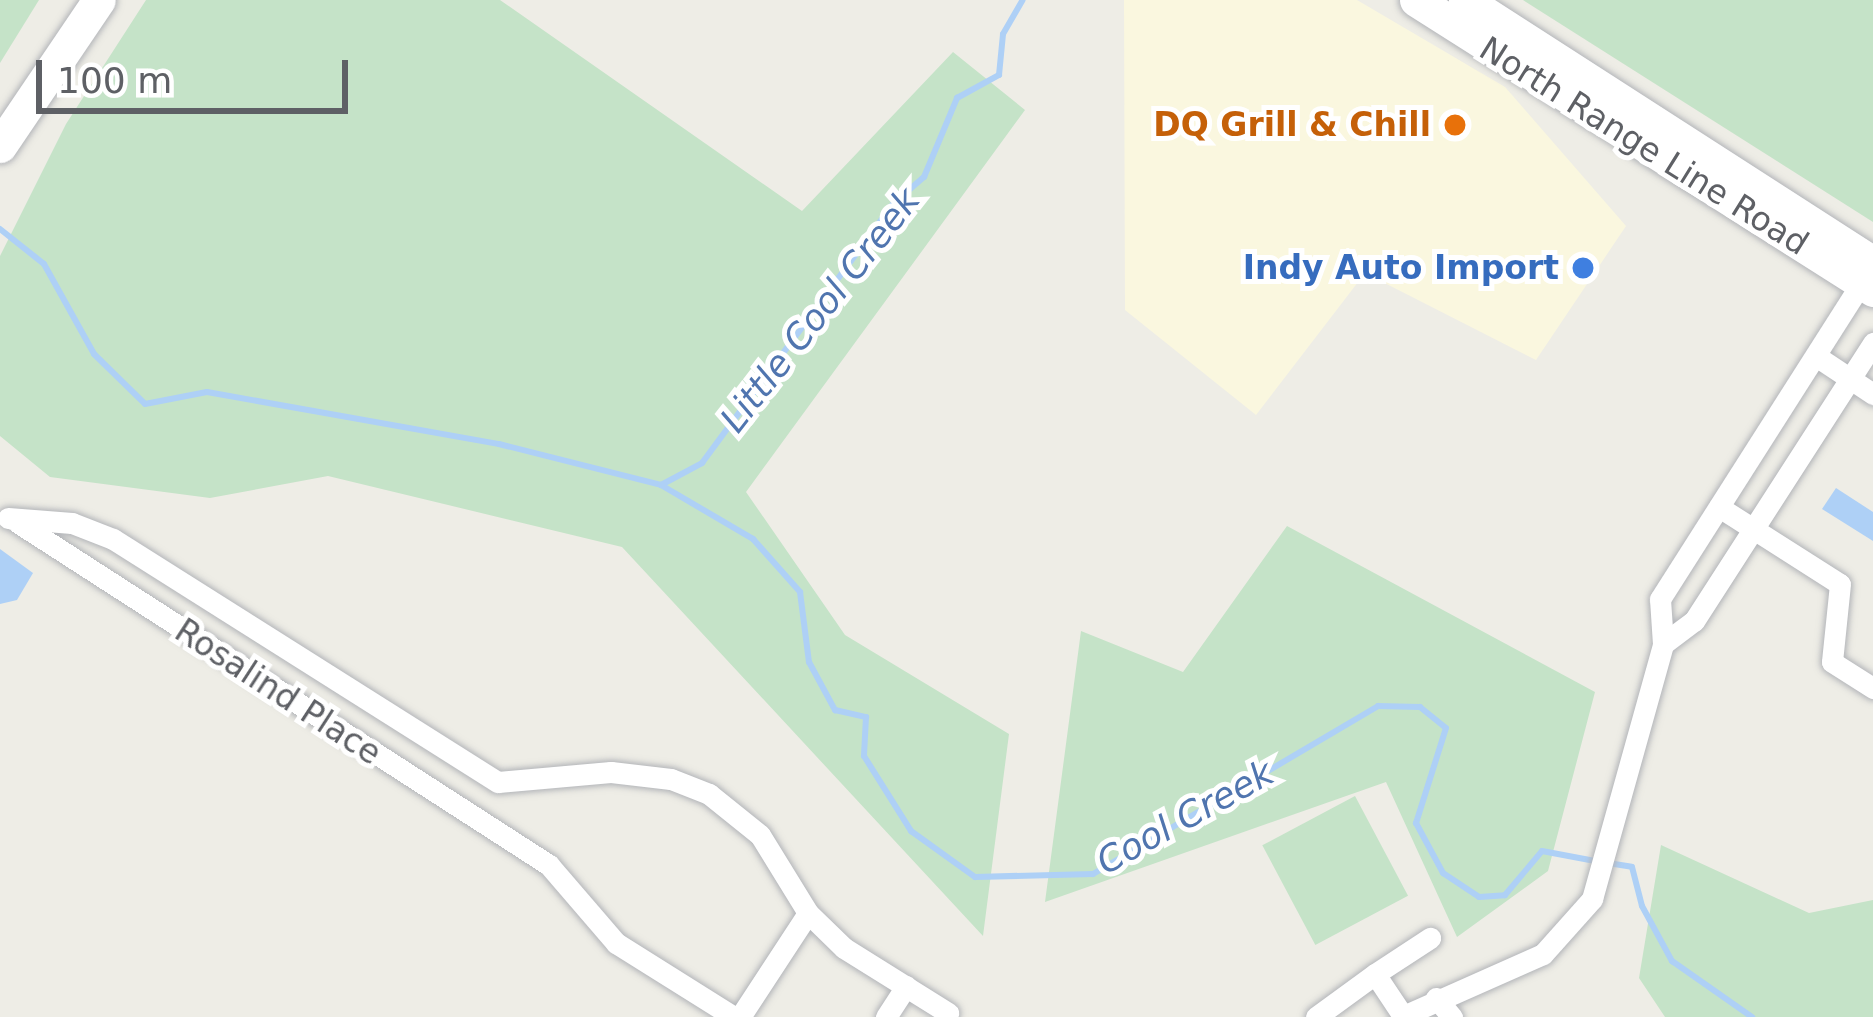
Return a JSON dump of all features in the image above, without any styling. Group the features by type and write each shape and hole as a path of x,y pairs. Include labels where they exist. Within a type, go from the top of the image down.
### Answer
{"main road":[{"path":"0,146 99,0"},
{"name":"North Range Line Road","path":"1416,0 1870,275"},
{"name":"North Range Line Road","path":"1466,0 1870,275"}],"street":[{"path":"1375,974 1402,1016 1543,954 1592,899 1620,817 1663,644 1660,599 1870,275"},
{"path":"1663,644 1694,621 1873,343"},
{"path":"1816,356 1873,394"},
{"path":"1719,507 1840,584 1832,662 1873,688"},
{"name":"Rosalind Place","path":"4,517 72,523 113,539 498,782 611,772 671,779 709,794 760,835 808,914"},
{"name":"Rosalind Place","path":"4,517 549,865 616,943 737,1017"},
{"path":"737,1017 808,914 844,948 948,1013"},
{"path":"1316,1017 1430,938"},
{"path":"886,1017 906,986"},
{"path":"1436,998 1452,1017"}],"shaded area":[{"path":"1124,0 1357,0 1505,87 1626,226 1536,360 1365,273 1256,415 1125,310"}],"green space":[{"path":"0,0 39,0 0,63"},
{"path":"146,0 500,0 802,211 953,52 1025,110 746,492 845,635 1009,734 983,936 622,547 328,476 210,498 50,477 0,436 0,256 66,124"},
{"path":"1523,0 1873,0 1873,222"},
{"path":"1287,526 1595,692 1548,871 1457,937 1386,782 1045,902 1081,631 1183,672"},
{"path":"1355,796 1408,896 1315,945 1262,845"},
{"path":"1661,845 1809,913 1873,900 1873,1017 1665,1017 1639,978"}],"water":[{"path":"1836,488 1873,512 1873,541 1822,509"},
{"path":"0,549 33,573 17,600 0,604"}],"waterway":[{"name":"Little Cool Creek","path":"661,485 702,463 894,203 924,177 957,98 999,75 1003,34 1023,0"},
{"name":"Cool Creek","path":"0,229 44,264 94,354 145,404 207,392 499,444 661,485 753,539 800,592 809,662 835,710 866,717 864,756 911,831 975,877 1093,874 1378,706 1420,707 1446,728 1416,823 1443,873 1479,897 1505,895 1542,851 1595,861"},
{"name":"Cool Creek","path":"1608,863 1632,867 1642,906 1672,961 1752,1017"}],"place":[{"name":"DQ Grill & Chill","path":"1455,125"},
{"name":"Indy Auto Import","path":"1583,268"}]}
